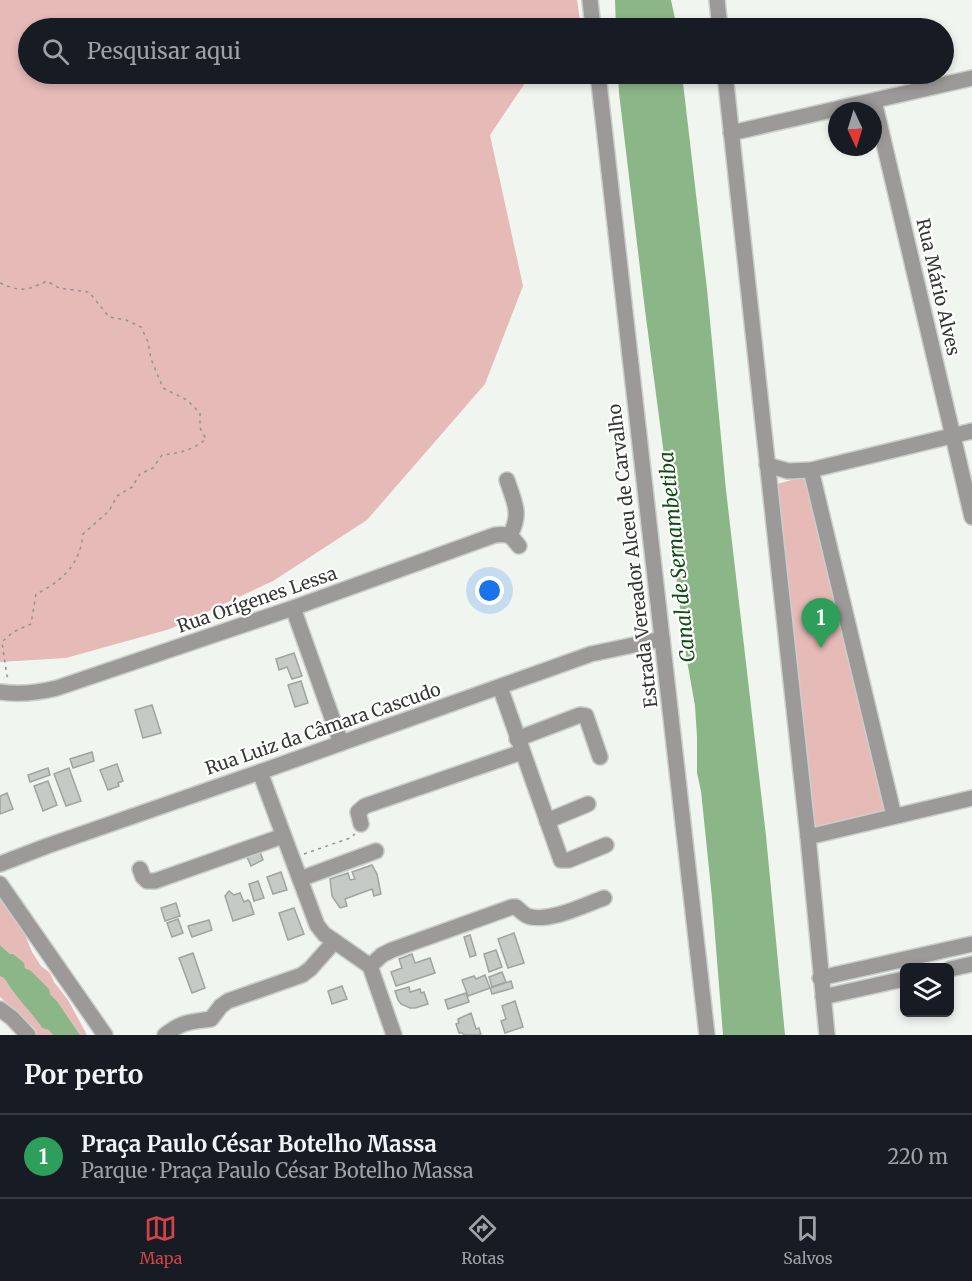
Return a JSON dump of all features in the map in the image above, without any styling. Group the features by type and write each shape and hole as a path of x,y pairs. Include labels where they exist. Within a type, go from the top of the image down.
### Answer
{"street":[{"path":"590,0 592,18"},
{"path":"717,0 719,18"},
{"path":"954,82 972,78"},
{"name":"Estrada Vereador Alceu de Carvalho","path":"599,84 707,1035"},
{"path":"726,84 808,837 827,1035"},
{"path":"731,133 946,84"},
{"name":"Rua Mário Alves","path":"874,101 972,517"},
{"path":"766,465 788,471 811,470 972,431"},
{"path":"811,470 894,816"},
{"name":"Rua Orígenes Lessa","path":"0,692 21,695 40,693 293,609 495,535 504,534 515,541 514,528 517,514 507,480"},
{"path":"293,609 341,743"},
{"name":"Rua Luiz da Câmara Cascudo","path":"0,864 591,654 662,639"},
{"path":"500,687 561,860 568,861 606,845"},
{"path":"361,824 358,812 364,806 520,746 579,715 586,716 600,757"},
{"path":"260,772 317,925 334,942 370,966 394,1035"},
{"path":"808,837 972,798"},
{"path":"547,820 588,804"},
{"path":"140,869 147,881 155,881 283,836"},
{"path":"300,879 376,852"},
{"path":"0,884 105,1035"},
{"path":"370,966 392,950 512,907 530,917 543,917 562,913 604,898"},
{"path":"165,1035 178,1025 211,1019 228,1001 302,975 334,942"},
{"path":"820,978 972,944"},
{"path":"954,968 972,964"},
{"path":"823,997 900,980"},
{"path":"0,1009 28,1035"}],"path":[{"path":"0,282 17,290 33,288 46,281 59,288 89,292 109,316 141,327 163,388 187,400 200,413 200,428 206,439 195,448 162,455 153,468 140,474 132,487 117,496 109,511 83,534 82,548 73,566 51,587 36,594 31,624 13,632 2,642 7,676 21,695"},
{"path":"292,858 350,838 361,824"}],"shaded area":[{"path":"0,0 577,0 580,18 18,18 18,84 524,84 490,135 523,286 485,384 367,520 273,581 170,629 66,658 0,662"},
{"path":"806,476 886,811 814,827 777,484"},
{"path":"0,893 23,930 32,952 68,1000 87,1035 80,1035 57,1001 39,980 0,945"},
{"path":"0,976 6,980 42,1028 50,1030 53,1035 37,1035 35,1029 0,997"}],"water":[{"path":"615,0 671,0 675,18 616,18"},
{"name":"Canal de Sernambetiba","path":"619,84 683,84 707,289 726,490 766,836 785,1035 723,1035 712,898 701,791 697,773 695,706 685,649 664,455"},
{"path":"0,945 24,963 25,968 49,989 50,994 80,1035 53,1035 49,1030 42,1028 6,980 0,976"}],"building":[{"path":"294,653 302,676 292,679 287,667 279,670 276,659"},
{"path":"301,681 308,703 295,707 288,685"},
{"path":"152,705 161,733 143,738 135,710"},
{"path":"92,752 94,761 73,768 70,759"},
{"path":"117,764 123,781 118,783 119,786 108,790 100,770"},
{"path":"48,768 50,775 30,782 28,775"},
{"path":"69,768 81,801 66,806 54,774"},
{"path":"48,781 57,805 43,811 34,786"},
{"path":"7,793 13,809 0,814 0,796"},
{"path":"260,852 263,860 251,866 247,857"},
{"path":"372,865 377,874 381,894 374,896 372,889 345,899 347,906 340,908 332,896 330,879 348,873 350,880 355,879 352,872"},
{"path":"281,872 287,890 273,894 267,877"},
{"path":"258,881 264,898 254,901 249,884"},
{"path":"229,891 234,895 240,893 244,902 248,900 254,914 233,921 225,896"},
{"path":"176,903 180,916 165,921 161,908"},
{"path":"294,908 304,934 288,940 279,913"},
{"path":"178,919 183,933 172,937 167,923"},
{"path":"209,920 212,930 192,937 188,926"},
{"path":"514,933 524,963 508,968 498,939"},
{"path":"470,935 476,955 470,957 464,937"},
{"path":"496,950 502,967 489,972 484,954"},
{"path":"193,953 205,988 192,993 179,958"},
{"path":"412,954 415,963 430,958 435,973 396,986 391,972 402,968 399,959"},
{"path":"502,972 506,982 492,987 489,977"},
{"path":"485,975 490,988 468,996 462,980 474,976 476,979"},
{"path":"511,981 513,988 492,994 490,988"},
{"path":"342,986 347,999 332,1004 328,991"},
{"path":"409,987 410,992 420,989 421,993 424,992 428,1004 410,1008 401,1004 395,991"},
{"path":"466,993 469,1002 448,1009 445,1000"},
{"path":"515,1001 523,1027 505,1033 501,1021 506,1019 502,1006"},
{"path":"471,1013 476,1029 479,1028 481,1035 459,1033 456,1024 459,1023 458,1019"}],"place":[{"name":"Praça Paulo César Botelho Massa","path":"821,648"}]}
